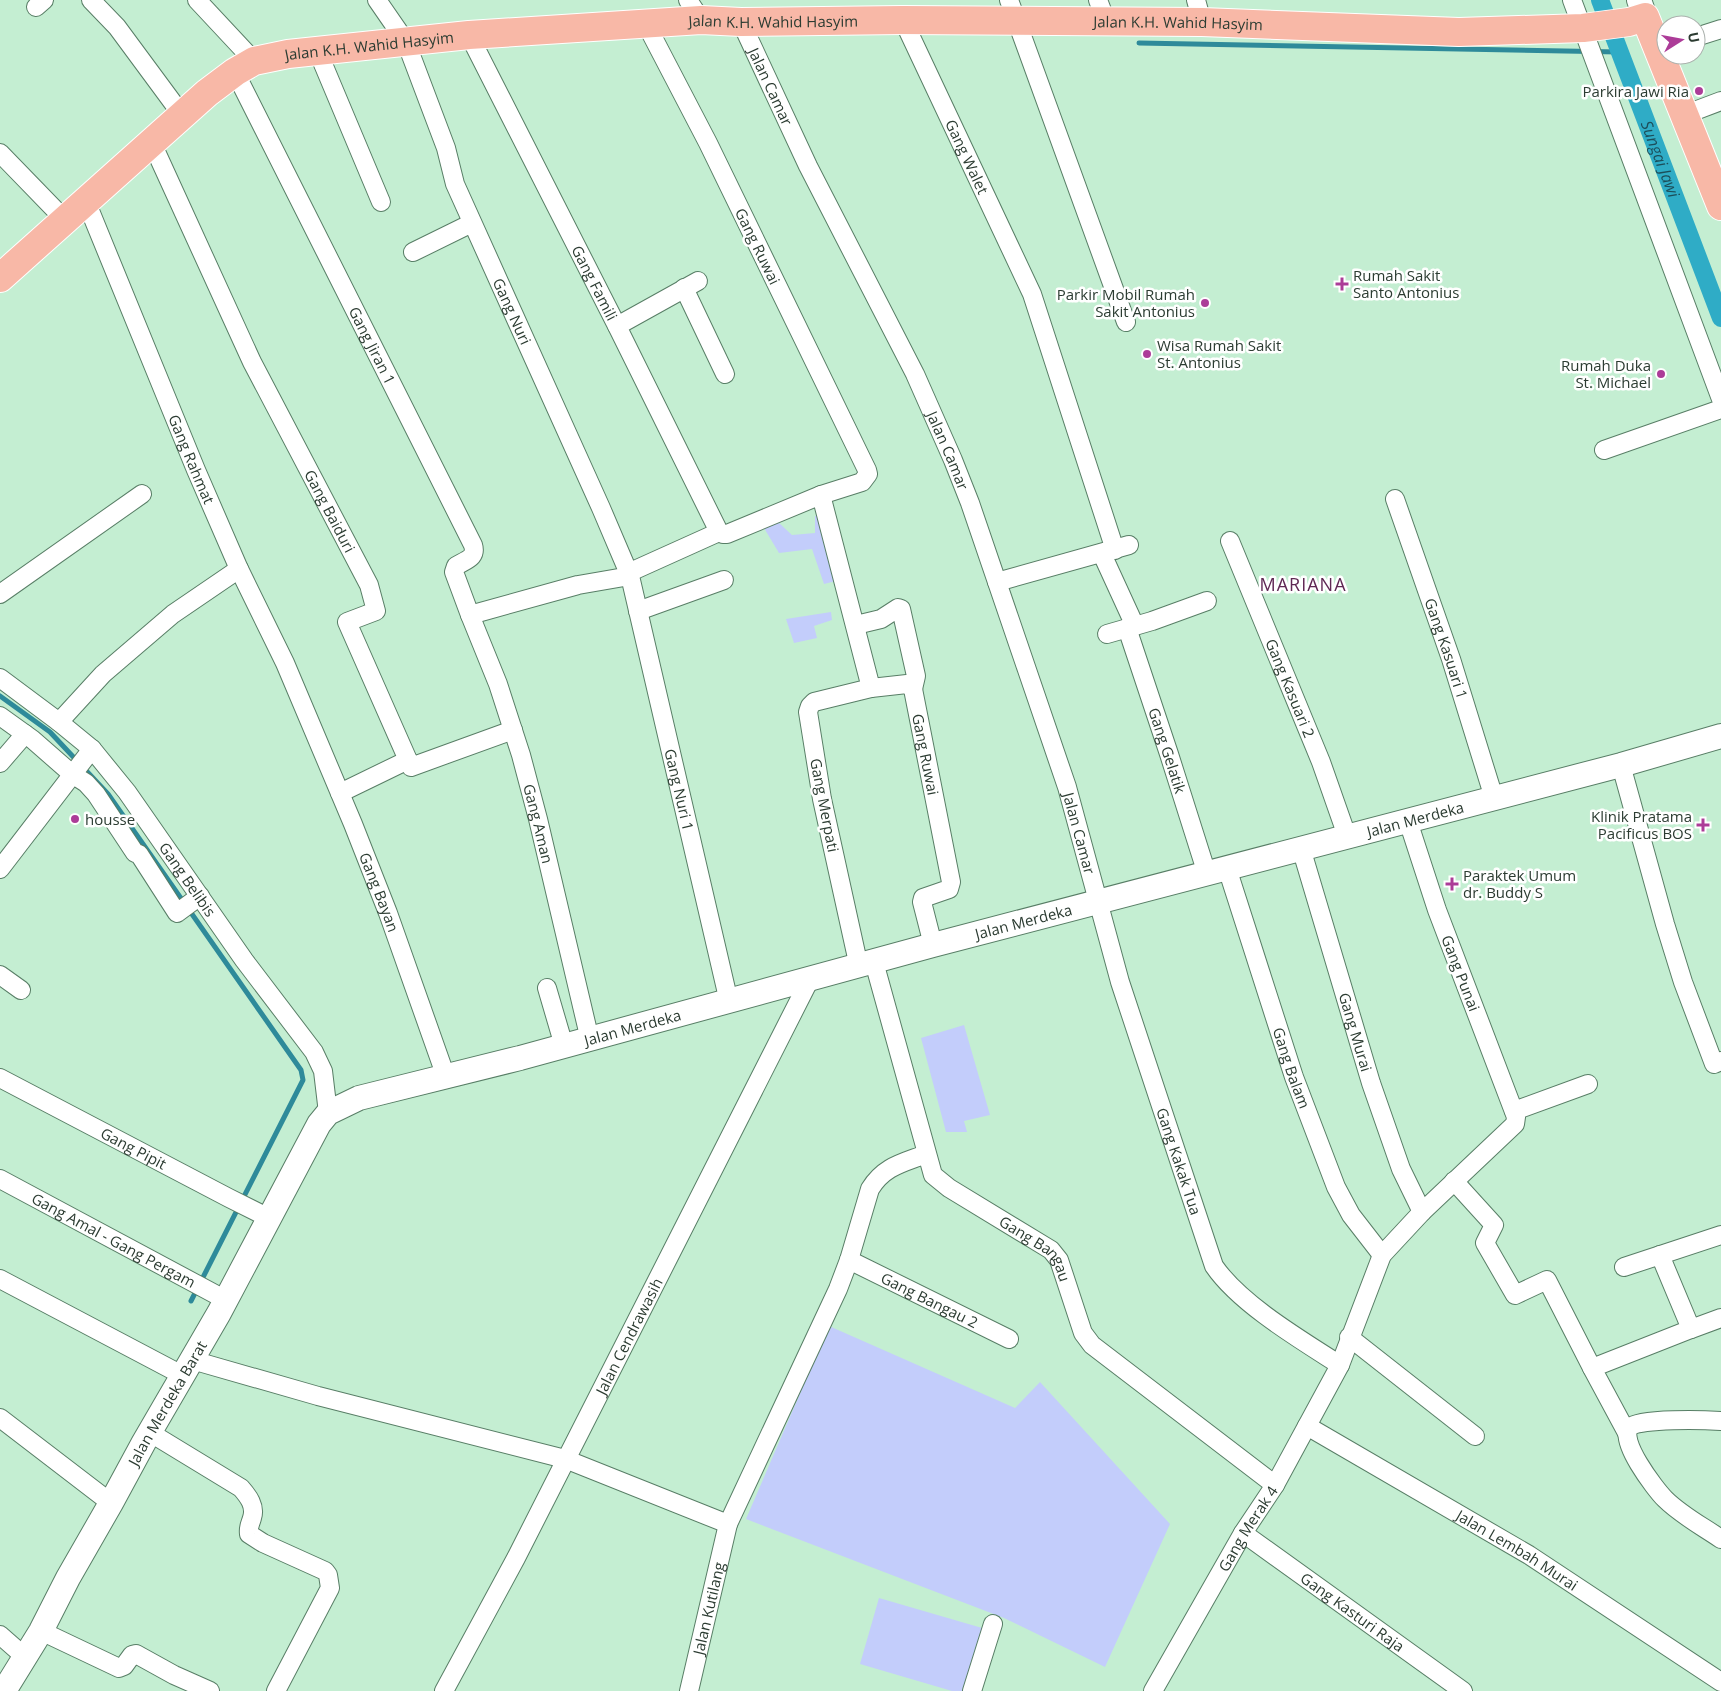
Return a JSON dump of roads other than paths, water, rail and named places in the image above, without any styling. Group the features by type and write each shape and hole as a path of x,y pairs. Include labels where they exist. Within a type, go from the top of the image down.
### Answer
{"main road":[{"name":"Jalan K.H. Wahid Hasyim","path":"0,278 207,93 245,67 288,54 469,35 646,24 695,10 741,22 903,20 1013,10 1199,11 1460,32 1589,39 1638,13"},
{"path":"1638,13 1656,39"},
{"path":"1668,65 1684,115 1721,206"}],"street":[{"path":"91,0 117,27 182,115"},
{"path":"197,0 245,67"},
{"name":"Gang Nuri","path":"376,0 406,42 446,148 455,184 601,508 629,575"},
{"path":"1572,0 1589,39 1721,398"},
{"path":"1013,10 1126,322"},
{"name":"Gang Walet","path":"903,20 1032,294 1115,549"},
{"name":"Jalan Camar","path":"741,22 808,166 915,374 953,460 1067,787 1098,903"},
{"name":"Gang Ruwai","path":"646,24 708,143 867,470 866,477 862,482 822,495"},
{"path":"1706,34 1721,29"},
{"name":"Gang Famili","path":"469,35 719,532"},
{"path":"318,52 381,202"},
{"name":"Gang Jiran 1","path":"245,67 473,545 474,552 472,557 456,566 454,570 470,615"},
{"path":"1684,115 1721,101"},
{"name":"Gang Baiduri","path":"152,143 252,362 369,585 376,611 347,622 408,760"},
{"path":"0,153 65,220"},
{"name":"Gang Rahmat","path":"86,201 192,461 239,570 285,663 306,712"},
{"path":"412,252 472,223"},
{"path":"617,326 691,284 725,374"},
{"path":"1604,450 1721,409"},
{"path":"0,594 142,494"},
{"path":"470,615 578,585 629,575 719,532 727,534 822,495 871,688 907,684 913,689"},
{"name":"Gang Kasuari 1","path":"1395,499 1451,659 1494,798"},
{"name":"Gang Kasuari 2","path":"1230,542 1321,762 1347,836"},
{"path":"997,582 1115,549"},
{"name":"Gang Gelatik","path":"1115,549 1131,627 1170,754 1217,871"},
{"path":"59,722 103,674 173,614 239,570"},
{"name":"Gang Nuri 1","path":"629,575 729,1002"},
{"path":"638,611 724,580"},
{"path":"1107,634 1207,601"},
{"name":"Gang Ruwai","path":"856,625 881,619 898,608 902,610 916,676 913,689 951,882 949,889 924,897 922,902 932,939"},
{"name":"Gang Aman","path":"470,615 498,684 513,730 538,819 590,1040"},
{"name":"Gang Belibis","path":"0,678 59,722 90,751 127,792 149,844 192,902 244,960 318,1059 323,1071 328,1112"},
{"name":"Gang Merpati","path":"867,964 822,800 808,712 814,702 871,688"},
{"name":"Gang Bayan","path":"306,712 388,913 446,1077"},
{"path":"0,716 26,734 86,783 96,794 135,853 149,844 177,913 192,902"},
{"path":"340,793 408,760 411,767 513,730"},
{"path":"0,763 26,734"},
{"name":"Jalan Merdeka","path":"328,1112 359,1098 590,1040 867,964 932,939 1098,903 1621,765 1721,736"},
{"path":"0,869 90,751"},
{"path":"1621,765 1683,982 1714,1064 1721,1061"},
{"name":"Gang Punai","path":"1408,821 1437,910 1514,1117"},
{"name":"Gang Murai","path":"1301,848 1371,1083 1401,1169 1422,1212"},
{"name":"Gang Balam","path":"1217,871 1336,1187 1351,1215 1382,1255"},
{"name":"Gang Kakak Tua","path":"1098,903 1137,1034 1214,1266 1250,1303 1340,1365"},
{"name":"Gang Bangau","path":"867,964 933,1175 941,1182 1055,1253 1083,1333 1092,1345 1275,1485"},
{"path":"0,975 21,990"},
{"name":"Jalan Cendrawasih","path":"450,1689 810,979"},
{"path":"547,988 564,1046"},
{"name":"Gang Pipit","path":"0,1078 263,1215"},
{"path":"1382,1255 1514,1117 1588,1084"},
{"name":"Jalan Merdeka Barat","path":"4,1691 40,1631 149,1432 187,1367 216,1294 328,1112"},
{"name":"Jalan Kutilang","path":"689,1691 728,1524 838,1289 850,1260 865,1205 875,1182 889,1169 926,1154"},
{"name":"Gang Amal - Gang Pergam","path":"0,1179 216,1294"},
{"path":"1454,1181 1494,1225 1485,1242 1515,1295 1548,1280 1627,1433 1628,1441 1636,1460 1664,1498 1721,1539"},
{"path":"1624,1267 1721,1235"},
{"name":"Gang Merak 4","path":"1153,1691 1243,1533 1275,1485 1340,1365 1349,1337 1382,1255"},
{"path":"1660,1255 1691,1329"},
{"name":"Gang Bangau 2","path":"850,1260 1009,1339"},
{"path":"0,1279 187,1367 318,1396 566,1459 728,1524"},
{"path":"1592,1368 1721,1318"},
{"path":"1349,1337 1474,1436"},
{"path":"0,1418 111,1503"},
{"path":"1627,1433 1631,1426 1643,1423 1693,1420 1721,1421"},
{"name":"Jalan Lembah Murai","path":"1307,1426 1529,1555 1721,1682"},
{"path":"149,1432 241,1488 251,1499 253,1516 248,1526 249,1534 263,1543 328,1574 330,1588 276,1691"},
{"name":"Gang Kasturi Raja","path":"1243,1533 1463,1691"},
{"path":"972,1691 993,1624"},
{"path":"40,1631 119,1668 124,1666 132,1655 136,1654 174,1675 210,1691"},
{"path":"0,1635 25,1657"}],"waterway":[{"name":"Sungai Jawi","path":"1600,0 1721,318"},
{"path":"1139,43 1619,52"},
{"path":"0,696 50,732 108,794 301,1070 303,1080 191,1301"}],"place":[{"name":"Parkira Jawi Ria","path":"1699,91"},
{"name":"Rumah Sakit Santo Antonius","path":"1342,284"},
{"name":"Parkir Mobil Rumah Sakit Antonius","path":"1205,303"},
{"name":"Wisa Rumah Sakit St. Antonius","path":"1147,354"},
{"name":"Rumah Duka St. Michael","path":"1661,374"},
{"name":"housse","path":"75,819"},
{"name":"Klinik Pratama Pacificus BOS","path":"1703,825"},
{"name":"Paraktek Umum dr. Buddy S","path":"1452,884"}],"district":[{"name":"MARIANA","path":"1303,584"}]}
